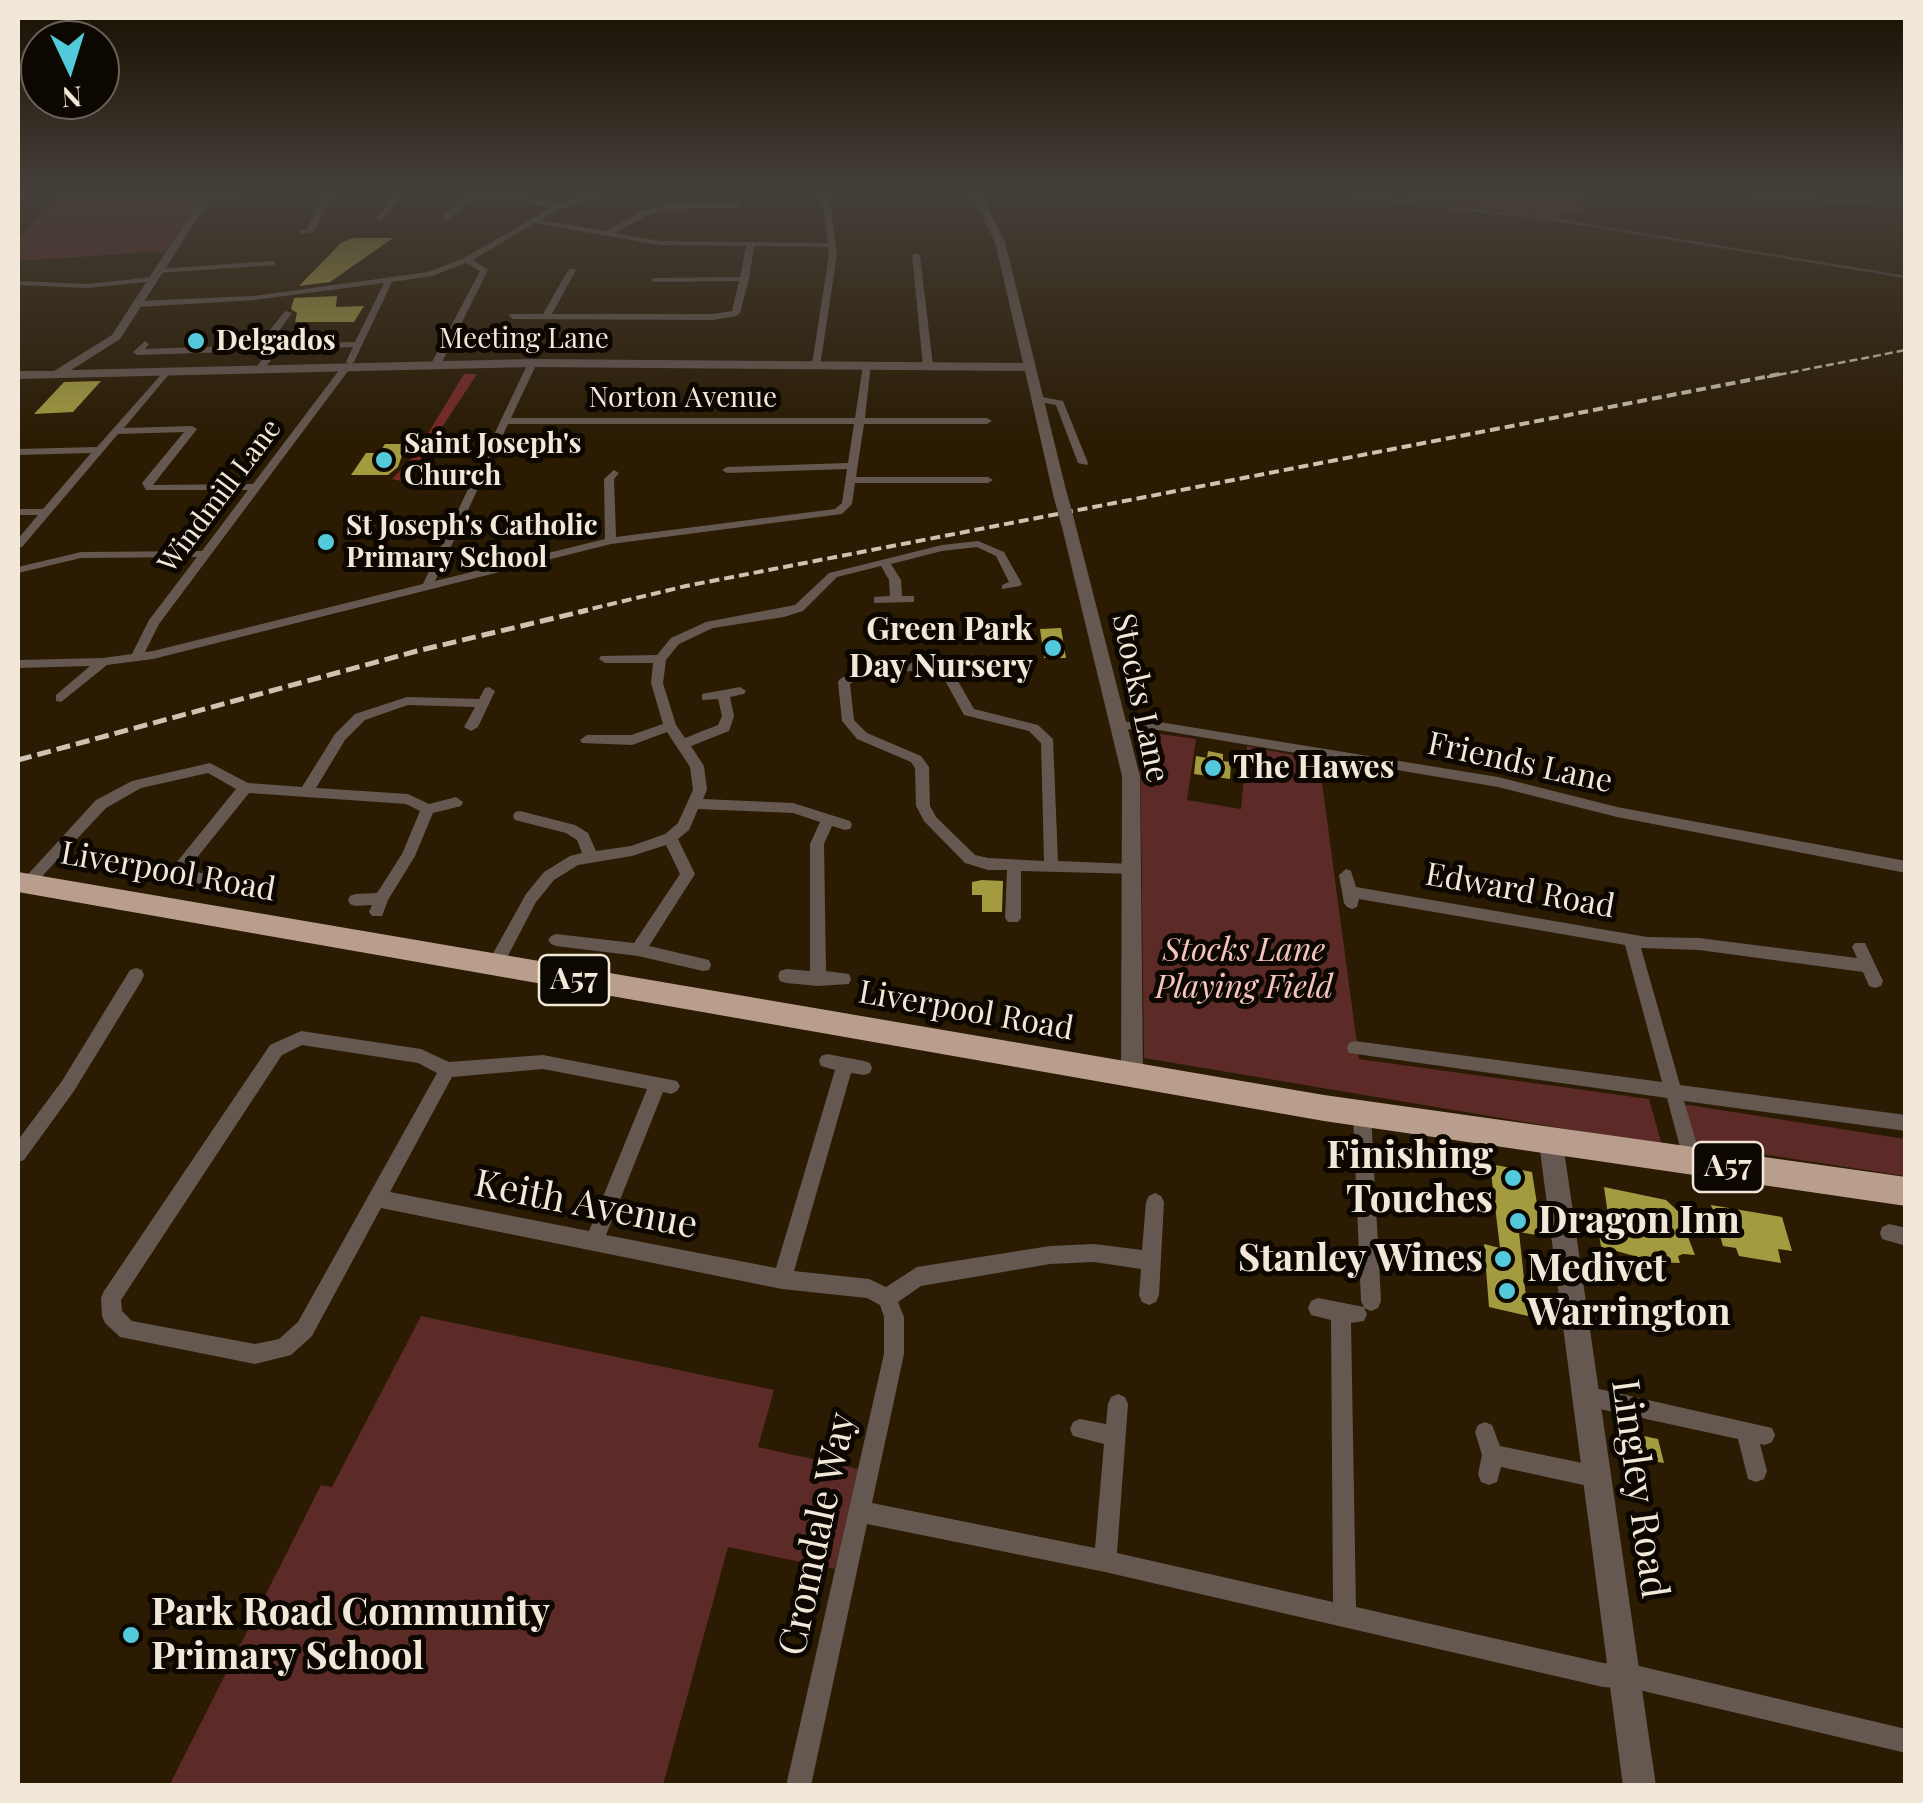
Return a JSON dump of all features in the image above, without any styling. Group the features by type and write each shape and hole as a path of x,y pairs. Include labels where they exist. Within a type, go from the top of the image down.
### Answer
{"highway":[{"name":"Liverpool Road","path":"22,882 1362,1114 1906,1192"}],"street":[{"path":"18,283 87,286 142,277"},
{"path":"56,374 110,342 154,277"},
{"path":"138,304 254,298 413,277"},
{"path":"436,364 480,277"},
{"path":"546,316 568,277"},
{"path":"817,364 828,277"},
{"path":"918,277 928,366"},
{"name":"Stocks Lane","path":"1009,277 1060,494 1122,726 1130,776 1132,1076"},
{"path":"513,316 726,316 741,308 745,280 655,280"},
{"name":"Windmill Lane","path":"137,657 153,623 348,364 388,282"},
{"path":"261,348 287,318"},
{"path":"280,346 359,344"},
{"path":"444,346 466,364"},
{"path":"124,353 140,348 261,348 269,357 260,369"},
{"path":"427,587 532,363"},
{"name":"Meeting Lane","path":"18,375 348,364 1030,366"},
{"path":"18,664 137,657 612,541 838,512 847,504 868,365"},
{"path":"18,545 167,371"},
{"path":"1037,399 1060,403 1086,464"},
{"name":"Norton Avenue","path":"505,421 987,421"},
{"path":"114,431 197,425 147,483 150,488 254,487"},
{"path":"18,452 97,450"},
{"path":"727,470 852,466"},
{"path":"612,541 609,480 614,473"},
{"path":"850,480 988,481"},
{"path":"18,512 44,512"},
{"path":"494,966 540,886 562,867 590,855 632,851 670,838 684,826 700,790 697,766 670,726 657,693 660,659 675,641 694,630 799,608 833,575 884,561 978,544 1000,554 1016,584 1006,587"},
{"path":"18,570 81,555 205,554"},
{"path":"884,561 895,580 896,599"},
{"path":"878,600 910,599"},
{"path":"605,659 660,659"},
{"path":"60,697 103,662"},
{"path":"1052,866 1048,742 1033,728 969,712 947,672 928,666 863,670 844,682 843,707 855,729 862,736 907,752 922,767 923,806 931,821 970,858 1014,865 1133,870"},
{"path":"706,697 740,690"},
{"path":"684,744 724,728 728,716 723,695"},
{"path":"306,792 340,737 360,718 408,701 486,697 471,727"},
{"path":"587,740 632,740 670,726"},
{"name":"Friends Lane","path":"1122,726 1159,726 1498,782 1617,812 1906,867"},
{"path":"22,882 101,804 137,784 210,768 245,788 408,799 428,809 456,802"},
{"path":"176,873 245,788"},
{"path":"696,804 792,808 845,824"},
{"path":"355,900 379,905 408,856 428,809"},
{"path":"518,817 570,829 583,837 590,855"},
{"path":"818,978 817,844 828,820"},
{"path":"638,950 688,874 670,838"},
{"path":"1013,918 1014,865"},
{"path":"155,870 206,879"},
{"name":"Edward Road","path":"1349,890 1631,940 1692,1162"},
{"path":"556,940 638,950 703,965"},
{"path":"1631,940 1714,946 1872,974 1860,947"},
{"path":"18,1154 68,1086 136,975"},
{"path":"786,976 843,980"},
{"path":"447,1070 305,1328 284,1348 255,1354 128,1330 112,1316 112,1298 276,1050 301,1038 421,1056 447,1070 543,1062 665,1084 594,1242"},
{"path":"1355,1048 1906,1123"},
{"path":"782,1279 846,1064"},
{"path":"1345,1615 1362,1114"},
{"name":"Lingley Road","path":"1551,1143 1640,1786"},
{"name":"Keith Avenue","path":"376,1198 782,1279 869,1289 886,1298"},
{"path":"1150,1295 1155,1202"},
{"path":"886,1298 917,1277 1050,1256 1094,1253 1151,1262"},
{"name":"Cromdale Way","path":"798,1786 894,1354 894,1317 886,1298"},
{"path":"1318,1308 1356,1309"},
{"path":"1586,1396 1756,1433 1756,1471"},
{"path":"1105,1561 1118,1404"},
{"path":"1080,1429 1116,1436"},
{"path":"1485,1432 1491,1464 1598,1478"},
{"path":"859,1511 1105,1561 1906,1741"}],"green space":[{"name":"Stocks Lane Playing Field","path":"1154,733 1196,739 1187,800 1241,809 1247,746 1319,760 1359,1059 1649,1099 1662,1145 1144,1058 1140,742"},
{"path":"1676,1103 1905,1139 1905,1176 1683,1142"},
{"path":"421,1316 774,1390 758,1447 858,1469 835,1569 728,1547 663,1785 169,1786 321,1485 332,1487"}],"shaded area":[{"path":"464,374 477,374 406,482 392,479 415,455"}],"building":[{"path":"308,277 337,277 330,282 299,286"},
{"path":"337,296 336,307 364,306 354,322 295,322 297,313 291,309 294,298"},
{"path":"101,381 73,412 34,414 64,382"},
{"name":"Saint Joseph's Church","path":"385,444 406,444 398,467 388,475 351,475 366,453 379,453"},
{"name":"Green Park Day Nursery","path":"1061,628 1066,658 1044,658 1040,629"},
{"name":"The Hawes","path":"1208,751 1223,754 1223,761 1231,762 1230,779 1194,774 1196,756 1207,758"},
{"path":"1003,881 1002,912 982,912 982,895 972,895 972,882"},
{"path":"1490,1164 1532,1172 1542,1236 1519,1232 1528,1316 1489,1307 1484,1244 1500,1248"},
{"path":"1604,1187 1666,1200 1678,1211 1695,1255 1678,1256 1680,1263 1657,1262 1601,1247 1599,1234 1611,1236"},
{"path":"1711,1205 1782,1217 1792,1251 1778,1249 1781,1263 1739,1256 1736,1248 1723,1246"},
{"path":"1629,1433 1658,1439 1664,1463 1634,1458"}],"railway":[{"path":"1767,377 1906,350"},
{"path":"578,612 686,586 1780,374"},
{"path":"18,760 417,651 588,610"}],"place":[{"name":"Delgados","path":"196,341"},
{"name":"Saint Joseph's Church","path":"384,460"},
{"name":"St Joseph's Catholic Primary School","path":"326,542"},
{"name":"Green Park Day Nursery","path":"1053,648"},
{"name":"The Hawes","path":"1213,768"},
{"name":"Finishing Touches","path":"1513,1178"},
{"name":"Dragon Inn","path":"1518,1221"},
{"name":"Stanley Wines","path":"1503,1259"},
{"name":"Medivet Warrington","path":"1507,1291"},
{"name":"Park Road Community Primary School","path":"131,1635"}]}
